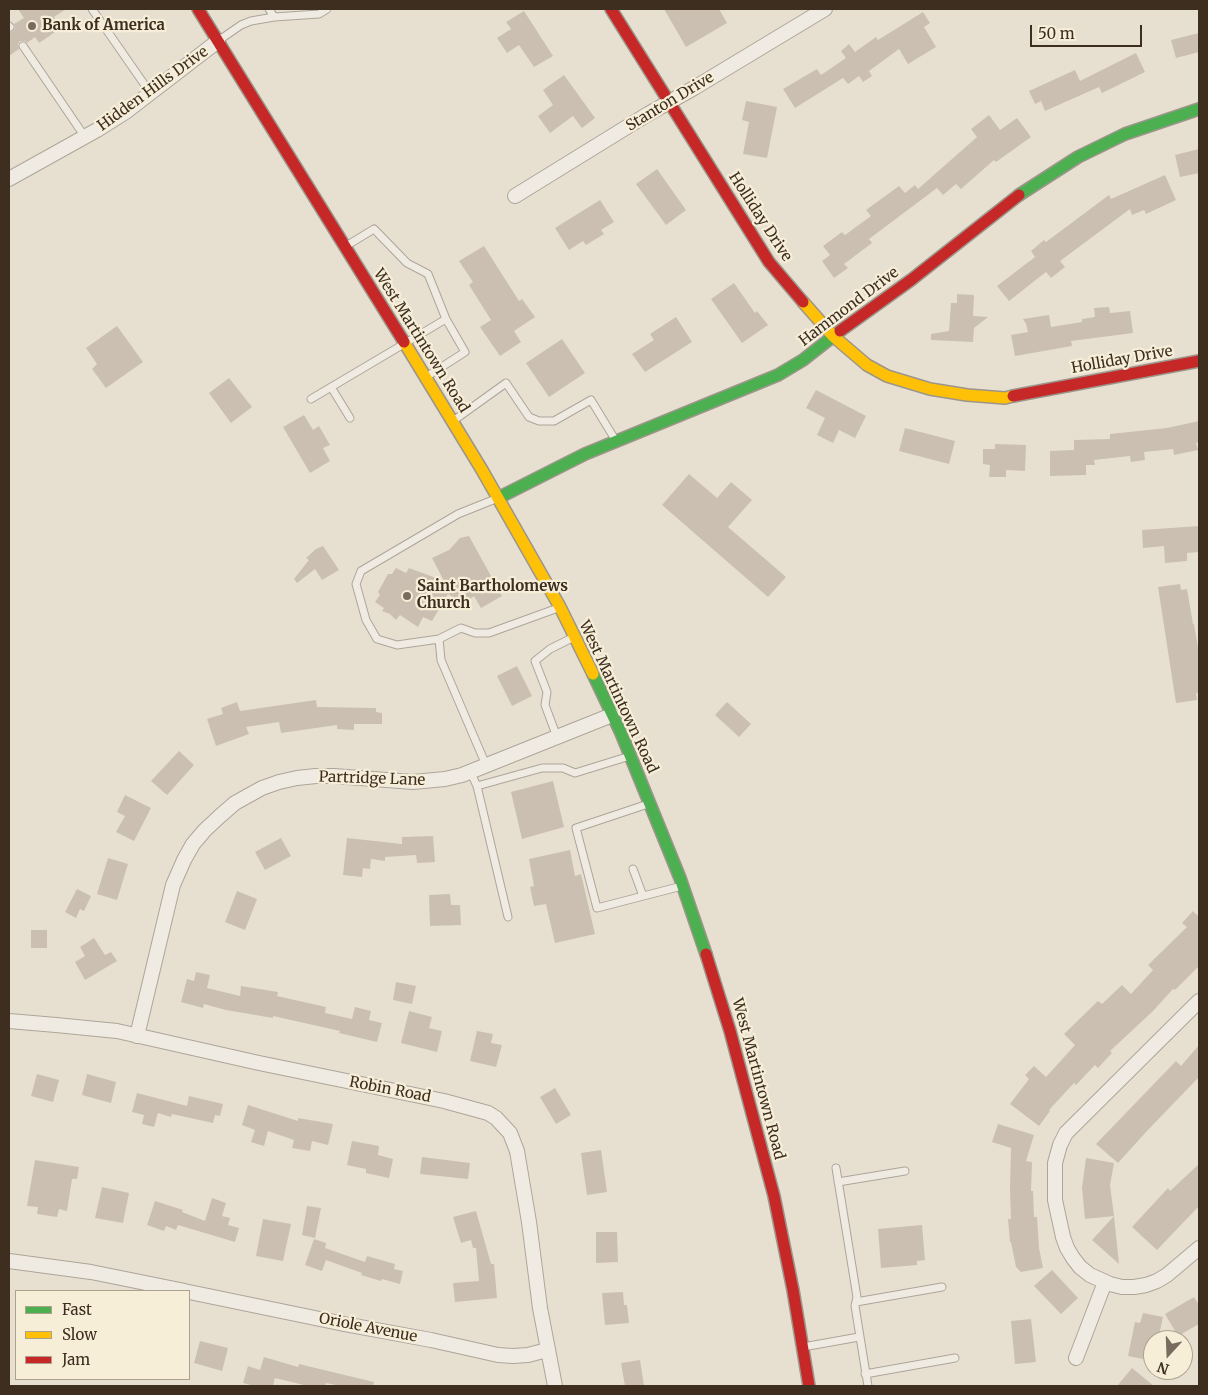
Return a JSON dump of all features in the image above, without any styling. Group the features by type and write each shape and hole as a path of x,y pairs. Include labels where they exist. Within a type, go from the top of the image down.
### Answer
{"street":[{"name":"West Martintown Road","path":"198,9 453,421 560,607 612,715 650,803 710,966 748,1096 774,1196 793,1290 809,1386"},
{"name":"Holliday Drive","path":"611,9 769,262 833,336 867,365 887,376 930,389 967,395 1005,398 1199,361"},
{"name":"Stanton Drive","path":"515,196 825,9"},
{"name":"Hidden Hills Drive","path":"9,179 85,137 127,111 218,41"},
{"name":"Hammond Drive","path":"498,498 585,454 778,375 804,360 833,336 911,280 1016,197 1046,176 1078,157 1125,134 1199,109"},
{"name":"Partridge Lane","path":"138,1036 173,885 193,844 220,816 236,804 257,791 297,778 334,776 421,782 446,779 612,715"},
{"path":"1199,1001 1066,1133 1055,1162 1056,1200 1067,1248 1080,1267 1090,1275 1105,1282 1134,1287 1157,1281 1179,1266 1199,1248"},
{"name":"Robin Road","path":"9,1022 117,1031 259,1063 444,1101 488,1113 496,1118 510,1133 517,1152 529,1222 540,1308 555,1386"},
{"name":"Oriole Avenue","path":"9,1261 90,1272 177,1290"},
{"path":"1076,1358 1105,1282"},
{"name":"Oriole Avenue","path":"190,1293 431,1340 498,1356 528,1355 547,1350"}],"lane":[{"path":"92,9 151,94"},
{"path":"269,9 274,17"},
{"path":"218,41 241,25 251,21 274,17 319,14 327,9"},
{"path":"23,46 85,137"},
{"path":"345,246 374,229 407,263 428,274 446,319 465,352 426,377"},
{"path":"311,399 446,319"},
{"path":"453,421 506,383 529,417 539,421 554,421 591,400 616,442"},
{"path":"331,388 350,418"},
{"path":"498,498 458,514 361,571 356,584 366,620 377,639 397,645 439,639 461,628 475,633 489,632 560,607"},
{"path":"557,737 545,705 547,692 535,661 550,649 575,636"},
{"path":"439,639 441,660 486,765"},
{"path":"477,786 542,768 563,768 575,773 630,756"},
{"path":"470,771 477,786 508,917"},
{"path":"650,803 576,828 597,908 682,886"},
{"path":"634,869 643,896"},
{"path":"836,1168 857,1297 855,1306 868,1386"},
{"path":"838,1182 905,1171"},
{"path":"856,1302 942,1287"},
{"path":"803,1348 859,1337"},
{"path":"866,1374 955,1358"}],"building":[{"path":"18,9 66,9 54,17 61,28 39,43 35,37 27,43 20,41 18,44 19,49 9,56 9,32 15,28 14,24 24,18"},
{"path":"664,9 719,9 727,23 686,47"},
{"path":"524,11 553,56 534,67 519,45 507,53 497,38 511,29 506,22"},
{"path":"923,12 930,23 924,27 936,47 908,64 899,49 869,71 872,76 863,82 859,76 848,84 843,78 795,108 783,89 817,69 821,75 846,58 841,51 849,44 855,52 876,37 878,40"},
{"path":"1199,33 1199,52 1176,58 1171,40"},
{"path":"1136,53 1145,72 1102,93 1099,87 1045,111 1041,101 1035,104 1029,91 1075,70 1080,81"},
{"path":"564,75 595,118 582,128 573,116 550,133 538,116 553,105 543,90"},
{"path":"746,101 777,107 767,158 743,154 749,122 742,120"},
{"path":"989,115 1000,130 1017,118 1031,137 996,162 994,160 961,189 956,184 943,195 937,188 869,239 872,243 844,264 848,268 834,278 822,261 830,255 823,246 842,232 845,235 871,216 866,210 899,186 905,193 915,185 918,189 977,137 971,129"},
{"path":"1199,149 1199,173 1180,177 1175,155"},
{"path":"657,169 686,210 666,225 636,184"},
{"path":"1165,175 1176,200 1146,214 1144,210 1132,215 1130,209 1060,261 1065,267 1051,278 1046,272 1009,301 997,286 1035,257 1031,251 1044,240 1046,242 1109,195 1111,199"},
{"path":"600,200 614,222 601,230 604,234 586,245 583,241 569,250 555,228"},
{"path":"484,246 519,301 522,299 535,317 514,331 521,342 500,356 480,327 491,320 469,285 473,282 459,261"},
{"path":"734,283 755,313 757,311 768,325 742,343 711,299"},
{"path":"957,294 974,295 973,316 988,317 974,328 973,342 931,340 931,334 949,331 951,303 957,303"},
{"path":"1109,307 1110,313 1130,311 1133,333 1071,341 1072,346 1015,356 1011,335 1028,332 1023,319 1049,315 1051,327 1082,322 1082,319 1095,317 1094,308"},
{"path":"676,317 692,342 645,372 632,354 654,340 650,334"},
{"path":"117,326 143,362 106,388 92,369 97,364 86,348"},
{"path":"562,339 585,373 549,397 526,363"},
{"path":"229,378 252,407 231,423 209,393"},
{"path":"816,390 866,416 855,438 839,430 833,443 817,435 825,418 806,408"},
{"path":"304,415 313,430 319,426 330,445 323,448 330,461 310,473 283,427"},
{"path":"1199,421 1199,442 1196,443 1198,450 1174,455 1173,449 1144,452 1145,460 1131,462 1130,456 1094,460 1095,465 1086,465 1086,475 1050,476 1050,451 1074,450 1074,440 1110,439 1110,434 1167,428"},
{"path":"905,428 955,441 949,464 899,451"},
{"path":"995,444 1026,445 1025,471 1006,470 1006,477 989,477 990,465 983,464 983,449 995,449"},
{"path":"689,474 717,498 731,482 752,500 728,527 786,577 768,597 662,505"},
{"path":"1199,526 1199,552 1187,553 1187,561 1165,563 1164,546 1143,548 1142,530"},
{"path":"469,536 502,596 481,608 474,596 464,604 448,594 432,621 423,617 418,627 400,615 396,620 390,614 382,611 384,608 375,602 380,595 378,592 388,574 392,574 396,568 406,573 409,568 444,581 432,558 449,550 460,538"},
{"path":"323,546 339,570 322,580 315,569 297,583 294,579 309,560 306,558 316,549"},
{"path":"1180,584 1181,590 1187,589 1194,624 1199,654 1199,693 1196,693 1197,700 1176,703 1158,587"},
{"path":"517,666 532,696 512,706 497,676"},
{"path":"316,700 317,707 376,708 376,712 382,713 382,724 354,724 354,730 337,729 337,725 281,733 279,722 246,727 249,734 216,746 207,719 223,714 221,708 237,702 240,711"},
{"path":"727,702 751,724 739,737 715,715"},
{"path":"179,751 194,765 167,795 151,781"},
{"path":"553,781 564,827 522,839 511,792"},
{"path":"125,795 151,808 134,841 116,832 125,816 117,812"},
{"path":"433,836 435,862 417,863 416,855 385,857 385,861 371,859 370,869 363,868 362,877 343,875 347,838 402,844 402,837"},
{"path":"281,838 291,856 265,870 255,852"},
{"path":"570,850 575,876 581,874 595,934 555,943 546,904 534,906 530,887 534,886 529,859"},
{"path":"108,858 128,864 117,900 97,894"},
{"path":"77,889 91,896 84,911 80,909 76,918 65,912"},
{"path":"237,891 257,899 245,930 225,922"},
{"path":"450,894 451,905 460,905 461,925 430,926 429,895"},
{"path":"1193,911 1199,915 1199,966 1110,1051 1112,1053 1098,1068 1095,1065 1076,1085 1074,1083 1049,1110 1039,1126 1010,1104 1029,1079 1025,1075 1034,1066 1046,1077 1075,1045 1064,1034 1098,1001 1102,1004 1122,985 1131,994 1153,970 1148,965 1187,927 1182,923"},
{"path":"31,930 47,930 47,948 31,948"},
{"path":"94,938 105,955 111,952 117,961 85,980 75,962 85,956 80,947"},
{"path":"196,972 210,975 207,988 240,996 241,986 278,992 277,996 326,1007 325,1013 352,1019 355,1007 371,1011 369,1020 382,1023 377,1042 339,1033 340,1031 273,1016 273,1018 226,1010 204,1004 203,1008 181,1002 187,979 194,981"},
{"path":"396,982 416,986 412,1004 393,1000"},
{"path":"409,1011 432,1017 429,1028 442,1031 437,1052 401,1043"},
{"path":"477,1031 493,1034 491,1043 502,1045 496,1067 470,1061"},
{"path":"1199,1045 1199,1077 1118,1163 1096,1144 1176,1061 1181,1066"},
{"path":"37,1074 59,1080 53,1102 31,1096"},
{"path":"87,1074 116,1082 111,1103 82,1095"},
{"path":"555,1088 571,1115 556,1124 540,1097"},
{"path":"137,1093 187,1106 189,1096 223,1104 220,1116 215,1115 213,1123 172,1114 171,1117 158,1113 154,1127 142,1124 144,1115 132,1112"},
{"path":"248,1105 298,1121 298,1118 333,1124 328,1145 312,1141 310,1151 292,1148 294,1140 268,1131 264,1146 251,1142 255,1130 242,1125"},
{"path":"998,1124 1034,1135 1026,1161 1032,1162 1031,1191 1033,1191 1034,1217 1037,1217 1039,1248 1043,1268 1021,1272 1016,1267 1010,1242 1008,1219 1011,1219 1011,1148 992,1142"},
{"path":"352,1141 379,1146 378,1155 393,1159 389,1178 366,1173 366,1169 347,1165"},
{"path":"601,1150 607,1192 587,1195 581,1153"},
{"path":"422,1157 470,1163 468,1179 420,1174"},
{"path":"1086,1158 1114,1163 1110,1185 1114,1216 1085,1219 1082,1188"},
{"path":"35,1160 79,1167 77,1179 72,1179 67,1211 59,1209 57,1217 37,1214 38,1207 27,1206"},
{"path":"1199,1164 1199,1206 1157,1250 1132,1227 1168,1188 1170,1191"},
{"path":"102,1187 129,1193 123,1223 95,1218"},
{"path":"212,1198 226,1203 222,1216 230,1218 228,1225 239,1228 235,1242 178,1225 176,1230 166,1226 164,1231 147,1225 155,1201 183,1210 182,1212 205,1221"},
{"path":"307,1206 321,1208 315,1238 302,1235"},
{"path":"476,1211 491,1264 494,1264 497,1298 455,1302 453,1283 479,1281 476,1248 473,1248 471,1240 461,1243 453,1217"},
{"path":"1114,1216 1119,1264 1092,1240"},
{"path":"263,1219 291,1224 283,1261 256,1256"},
{"path":"922,1225 925,1260 917,1261 917,1265 881,1268 878,1229"},
{"path":"596,1232 617,1232 618,1262 596,1263"},
{"path":"314,1239 326,1243 325,1248 365,1262 367,1256 395,1264 394,1269 403,1271 400,1284 361,1275 362,1273 326,1260 322,1271 305,1265"},
{"path":"1052,1270 1078,1298 1061,1314 1034,1286"},
{"path":"623,1292 629,1323 605,1325 602,1293"},
{"path":"1194,1297 1199,1305 1199,1324 1188,1330 1174,1330 1165,1314"},
{"path":"1143,1313 1163,1317 1160,1330 1143,1330 1143,1359 1128,1356 1135,1322 1140,1323"},
{"path":"1031,1319 1036,1362 1015,1364 1011,1321"},
{"path":"200,1341 228,1348 222,1371 194,1363"},
{"path":"264,1357 298,1367 299,1364 374,1382 373,1386 341,1386 326,1383 325,1386 308,1386 275,1378 273,1386 254,1386 243,1383 248,1366 260,1370"},
{"path":"640,1360 644,1386 625,1386 621,1363"},
{"path":"1132,1368 1143,1377 1143,1380 1147,1380 1154,1386 1117,1386"}],"traffic: fast":[{"path":"1019,195 1078,157 1125,134 1199,109"},
{"path":"498,498 585,454 778,375 803,360 840,331"},
{"path":"593,674 621,733 680,878 706,954"}],"traffic: slow":[{"path":"803,302 833,336 867,365 887,376 930,389 967,395 1005,398 1013,396"},
{"path":"404,342 482,470 560,607 593,674"}],"traffic: jam":[{"path":"198,9 404,342"},
{"path":"611,9 769,262 803,302"},
{"path":"840,331 911,280 1019,195"},
{"path":"1013,396 1199,361"},
{"path":"706,954 730,1031 774,1196 793,1290 809,1386"}],"place":[{"name":"Bank of America","path":"32,26"},
{"name":"Saint Bartholomews Church","path":"407,596"}]}
